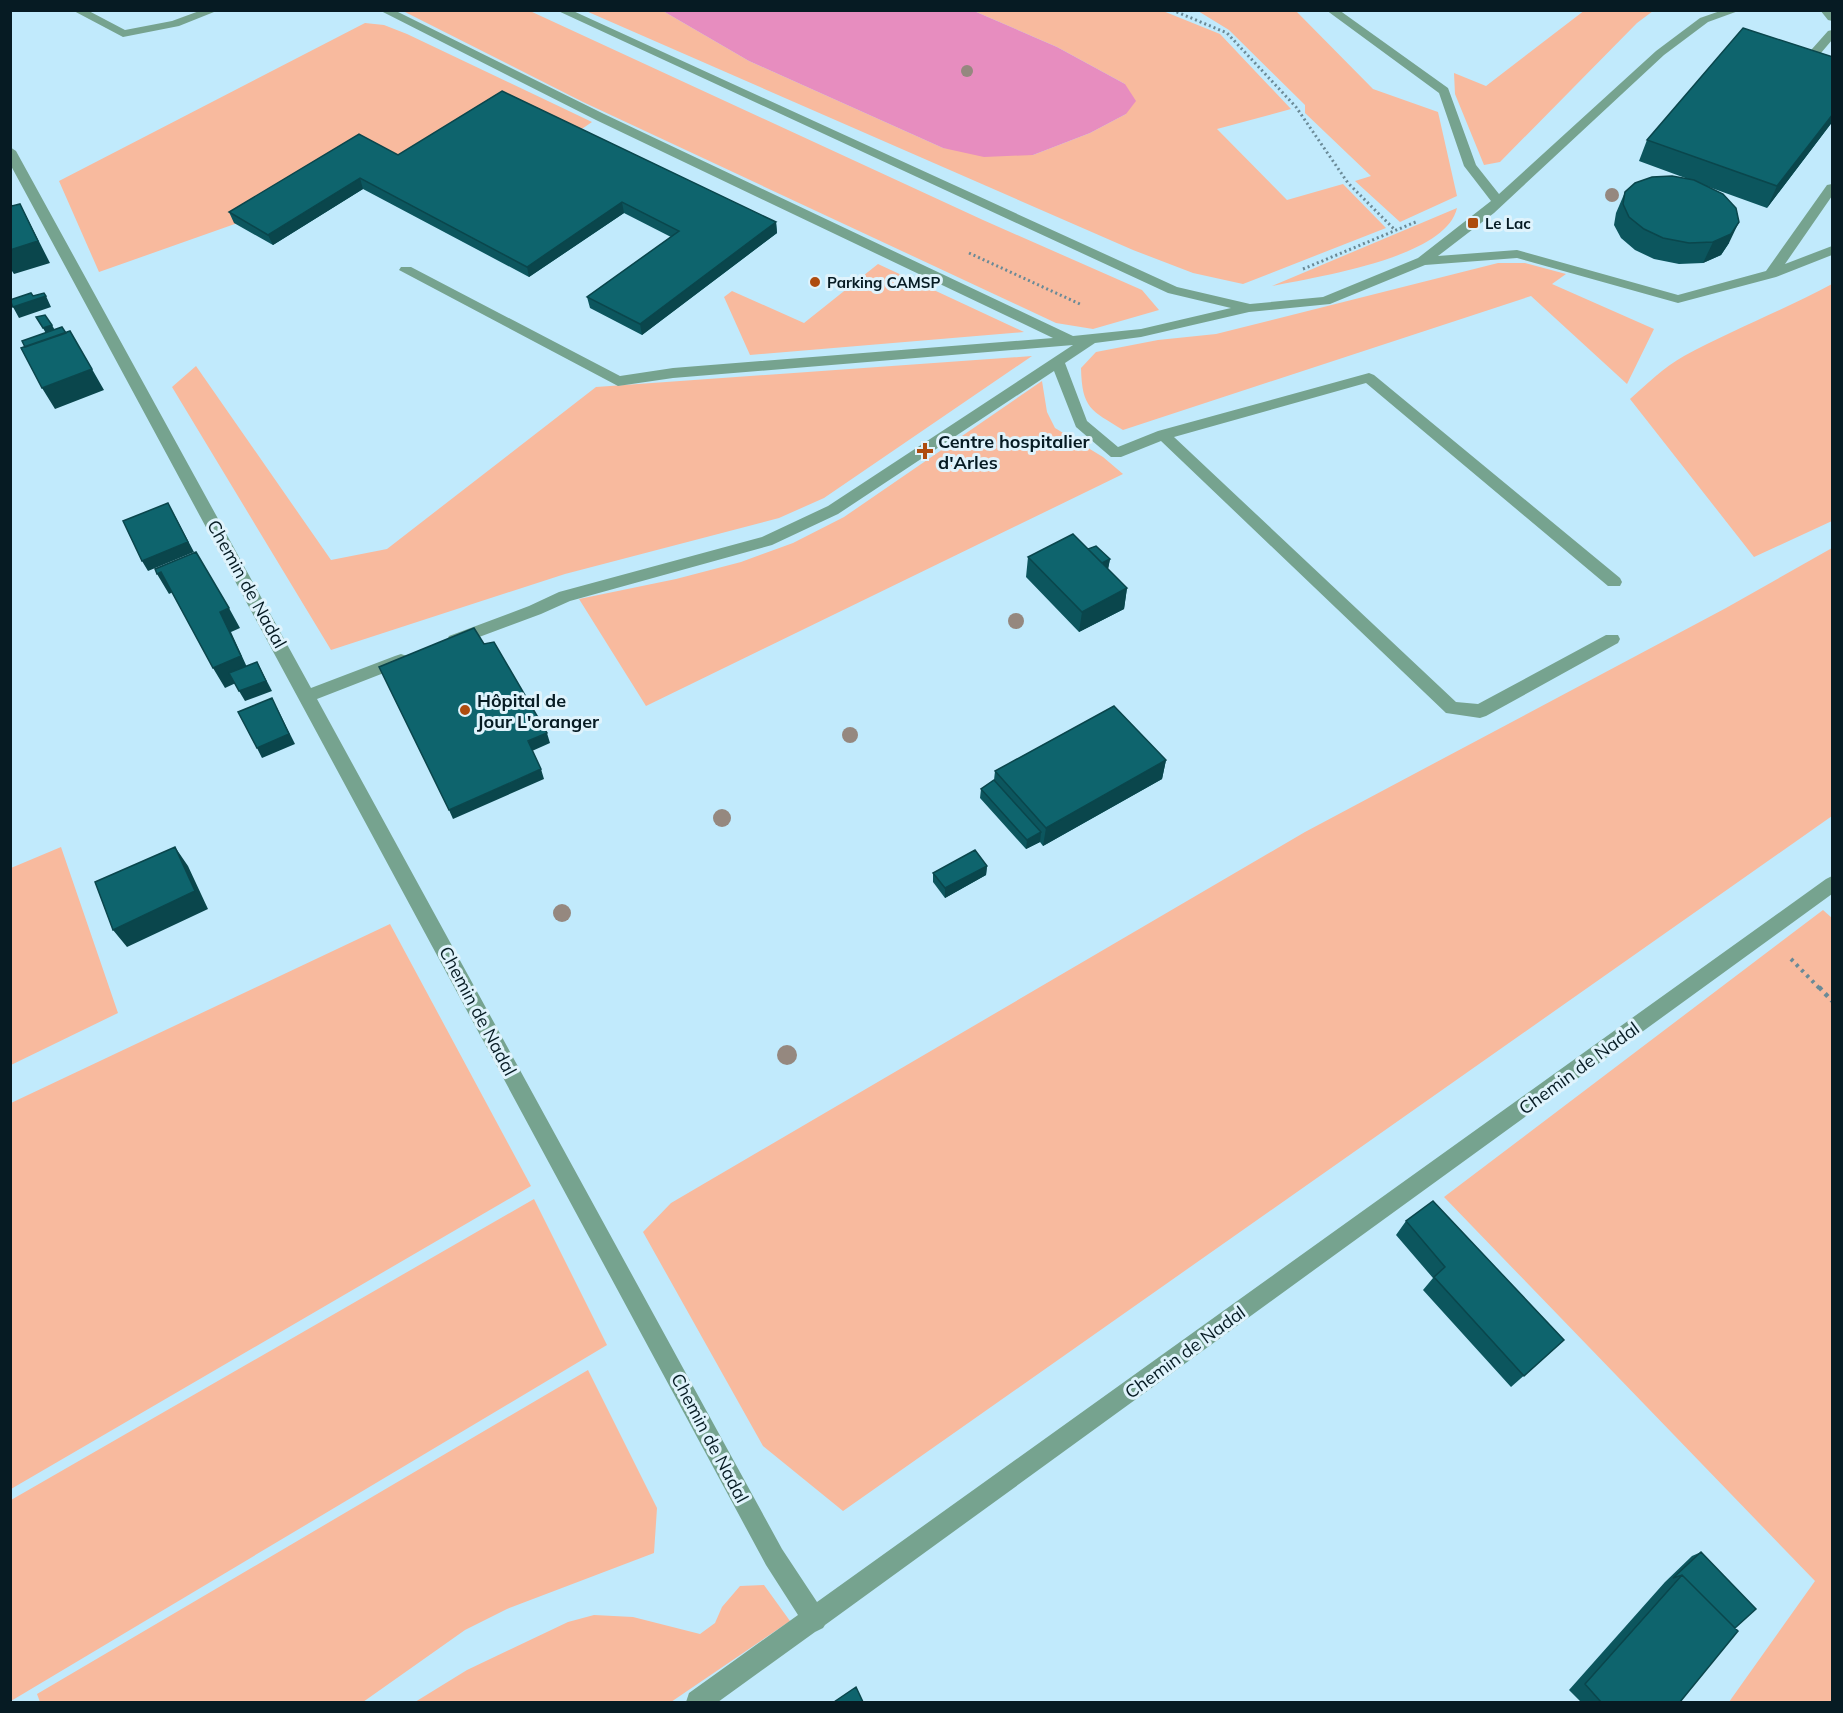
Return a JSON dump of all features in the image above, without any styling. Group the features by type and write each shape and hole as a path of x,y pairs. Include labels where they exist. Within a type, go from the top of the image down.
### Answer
{"street":[{"path":"76,10 123,34 175,24 214,10"},
{"path":"384,10 600,117 1071,341"},
{"path":"561,10 1173,290 1250,308"},
{"path":"1331,10 1444,91 1470,166 1497,202"},
{"path":"406,270 618,381 684,372 1094,339 1141,333 1250,308 1325,301 1423,261 1497,202 1660,53 1704,20 1736,10"},
{"path":"1825,10 1833,18"},
{"path":"1800,71 1833,33"},
{"name":"Chemin de Nadal","path":"10,151 774,1557 815,1620 1833,884"},
{"path":"1771,274 1833,188"},
{"path":"1423,261 1517,254 1678,299 1771,274 1833,250"},
{"path":"445,643 535,610 565,596 767,542 833,510 1094,339"},
{"path":"1057,362 1081,424 1116,453 1163,435 1369,378 1614,582"},
{"path":"1163,435 1452,708 1480,711 1612,639"},
{"path":"308,696 412,656"},
{"path":"698,1702 815,1620"}],"path":[{"path":"1172,10 1227,33 1296,107 1348,183 1395,230"},
{"path":"1765,933 1833,1000"}],"shaded area":[{"path":"1585,10 1653,11 1637,23 1500,162 1484,165 1455,94 1454,73 1486,86"},
{"path":"403,11 530,11 983,220 1142,290 1159,310 1093,329 1056,323 583,102"},
{"path":"586,11 663,11 749,61 943,148 1033,155 1090,133 1126,114 1125,84 1057,47 974,11 1163,11 1220,34 1291,109 1217,129 1287,200 1343,184 1386,228 1243,284 1193,273 1133,250"},
{"path":"663,11 974,11 1057,47 1125,84 1136,101 1126,114 1090,133 1033,155 984,157 943,148 749,61"},
{"path":"1198,11 1296,11 1373,89 1438,112 1457,196 1400,222 1355,181 1371,176 1305,113 1305,105 1229,30"},
{"path":"365,23 384,25 407,34 592,122 573,135 402,165 99,272 59,181"},
{"path":"1457,208 1448,225 1430,240 1405,252 1347,271 1272,286"},
{"path":"1498,263 1525,263 1566,274 1552,284 1654,329 1627,384 1531,296 1123,430 1090,407 1083,392 1081,368 1096,352 1158,340 1216,334"},
{"path":"878,264 1024,332 750,355 724,297 732,291 804,323"},
{"path":"1832,284 1832,521 1754,557 1630,399 1663,370 1684,356"},
{"path":"1032,356 824,498 779,518 565,574 331,650 172,387 196,366 331,560 387,549 596,387"},
{"path":"1042,381 1047,412 1055,428 1103,457 1123,474 646,706 579,599 676,579 741,562 793,543 844,517"},
{"path":"1832,548 1832,816 843,1511 763,1446 643,1232 671,1203 1305,832 1726,608"},
{"path":"61,847 118,1013 11,1065 11,868"},
{"path":"1823,910 1832,918 1832,1702 1729,1702 1815,1581 1444,1197"},
{"path":"390,924 531,1186 11,1489 11,1103"},
{"path":"534,1199 607,1345 11,1701 11,1500"},
{"path":"588,1370 657,1508 654,1553 507,1609 465,1630 363,1702 40,1702 37,1694"},
{"path":"764,1585 790,1621 671,1702 415,1702 467,1670 568,1622 594,1615 633,1617 700,1634 715,1623 722,1607 740,1586"}],"building":[{"path":"1743,28 1833,57 1833,114 1777,186 1647,140"},
{"path":"502,91 776,222 640,324 587,297 679,231 622,202 527,267 360,178 268,235 229,212 359,134 398,155"},
{"path":"1672,176 1694,180 1723,194 1736,208 1739,222 1731,234 1713,242 1689,243 1663,238 1644,229 1629,217 1623,204 1625,192 1635,183 1652,177"},
{"path":"10,203 12,206 20,204 38,241 10,250"},
{"path":"31,293 33,296 44,293 46,296 13,307 10,300"},
{"path":"45,315 52,325 43,328 36,317"},
{"path":"62,327 66,333 25,347 22,341"},
{"path":"70,331 92,369 42,388 21,348"},
{"path":"168,503 188,542 142,561 123,521"},
{"path":"1073,534 1127,588 1082,612 1028,557"},
{"path":"1096,546 1110,559 1102,563 1088,549"},
{"path":"196,552 229,608 220,612 241,656 213,668 161,572 157,574 155,569"},
{"name":"Hôpital de Jour L'oranger","path":"474,628 484,644 494,642 547,733 528,741 541,769 449,810 379,667"},
{"path":"257,662 266,681 239,691 229,673"},
{"path":"272,698 289,734 257,748 238,712"},
{"path":"1114,706 1166,760 1046,828 995,771"},
{"path":"994,780 1041,832 1027,840 981,789"},
{"path":"175,847 195,891 113,930 95,882"},
{"path":"975,850 987,866 945,888 933,873"},
{"path":"1433,1201 1564,1340 1524,1376 1434,1277 1445,1267 1406,1221"},
{"path":"1701,1552 1756,1609 1735,1628 1682,1575 1673,1578"},
{"path":"1682,1575 1738,1631 1680,1702 1601,1702 1585,1684"},
{"path":"856,1687 863,1702 834,1702"}],"place":[{"name":"Le Lac","path":"1473,223"},
{"name":"Parking CAMSP","path":"815,282"},
{"name":"Centre hospitalier d'Arles","path":"925,451"},
{"name":"Hôpital de Jour L'oranger","path":"465,710"}]}
